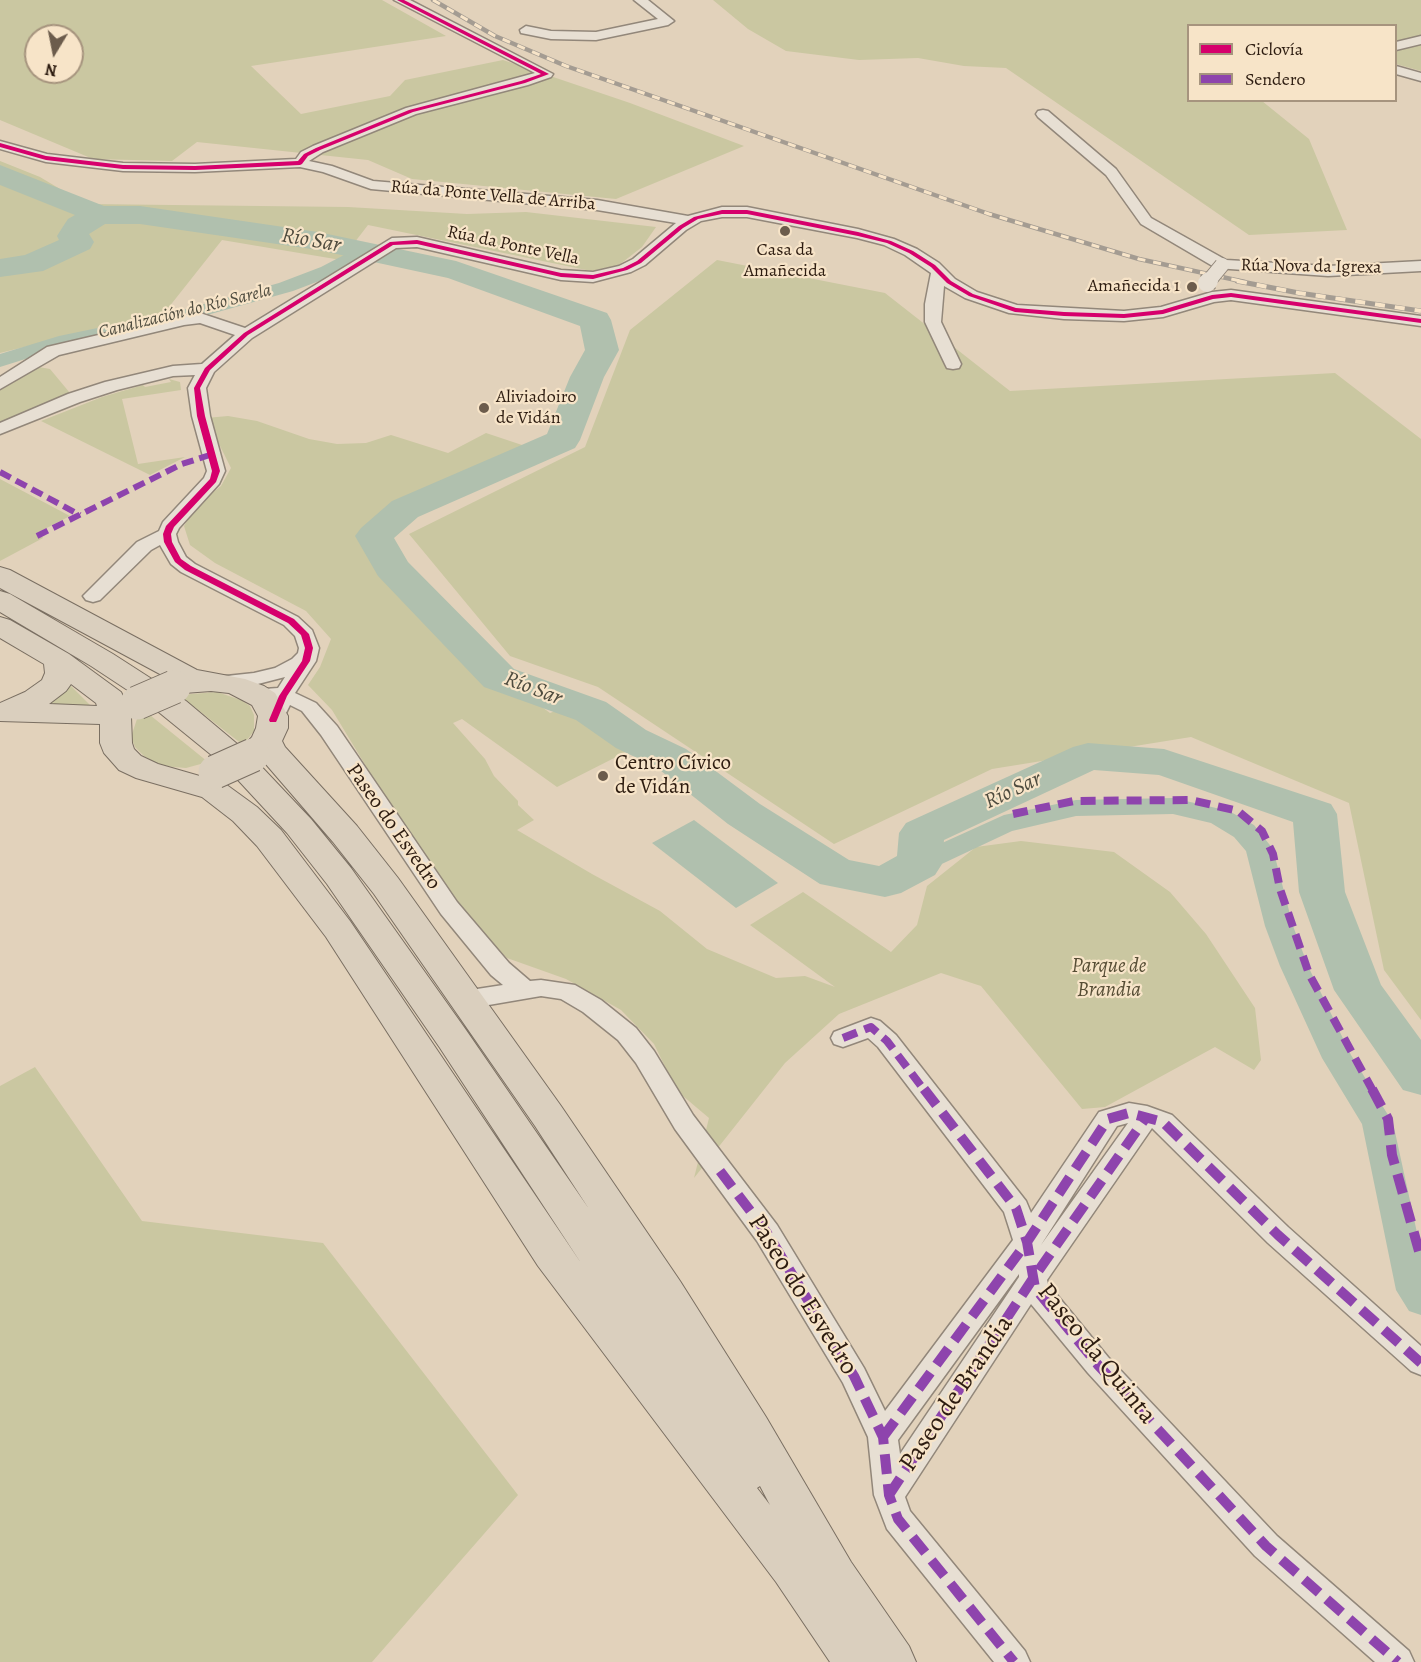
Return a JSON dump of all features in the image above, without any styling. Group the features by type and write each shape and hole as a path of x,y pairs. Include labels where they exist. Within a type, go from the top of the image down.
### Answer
{"main road":[{"path":"0,576 186,676 248,690 264,700 270,708 269,728 272,752 345,834 462,992 548,1116 752,1430 830,1595 857,1662"},
{"path":"0,600 122,672 175,708 255,778 299,826 339,876 453,1039 775,1519 830,1595"},
{"path":"0,626 58,660 110,699 124,726 139,768 204,786 236,806 255,822 301,878 344,938 552,1255 830,1595 892,1662"},
{"path":"11,715 55,685 60,673 58,660"},
{"path":"11,715 91,738 124,726 174,687 211,682"},
{"path":"11,715 88,715 124,726"},
{"path":"164,776 193,776 215,772 237,764 269,728"}],"street":[{"path":"300,163 306,155 318,149 411,111 531,80 546,74 400,0"},
{"path":"526,30 551,35 596,36 668,21 640,0"},
{"path":"1397,46 1421,40"},
{"path":"1397,71 1421,77"},
{"name":"Rúa Nova da Igrexa","path":"1043,114 1111,172 1146,221 1222,265 1328,271 1421,266"},
{"name":"Rúa da Ponte Vella de Arriba","path":"0,145 46,158 123,167 206,167 300,163 327,169 371,185 597,205 689,221"},
{"path":"689,221 708,214 747,212 889,242 911,252 949,282 970,295 1015,310 1038,313 1124,316 1186,307 1209,290 1222,265"},
{"name":"Rúa da Ponte Vella","path":"246,334 385,247 400,241 417,242 561,275 593,277 625,269 639,261 689,221"},
{"path":"939,272 933,304 933,322 952,364"},
{"path":"1209,290 1421,321"},
{"path":"0,384 53,351 184,320 200,318 246,334 207,369 200,380 197,397 216,471 213,480 175,520 167,534 144,546 93,596"},
{"path":"0,429 74,398 111,386 173,371 207,369"},
{"path":"167,534 171,550 188,568 300,627 309,640 304,664 269,728"},
{"path":"211,682 251,680 282,672 299,663 307,654"},
{"name":"Paseo do Esvedro","path":"269,728 309,707 329,731 449,908 500,969 524,990"},
{"name":"Paseo do Esvedro","path":"462,992 469,997 477,998 549,988 572,993 617,1025 636,1045 684,1122 767,1233 854,1377 883,1437 889,1495 898,1519 1014,1662"},
{"name":"Paseo da Quinta","path":"843,1038 871,1027 887,1041 1016,1208 1027,1242 1035,1288 1098,1365 1266,1546 1398,1662"},
{"name":"Paseo de Brandia","path":"883,1437 1027,1242 1108,1119 1129,1113 1147,1116 1034,1277 889,1495"},
{"path":"1147,1116 1163,1122 1278,1235 1421,1363"}],"green space":[{"path":"0,0 382,0 446,36 251,66 301,114 390,96 405,80 503,60 630,103 744,146 616,199 412,179 368,160 197,142 172,161 93,159 0,120"},
{"path":"713,0 1421,0 1421,71 1397,64 1397,24 1187,24 1187,102 1263,102 1309,139 1347,230 1249,235 1006,68 964,66 918,58 859,60 786,51 748,29"},
{"path":"0,161 40,177 85,204 348,207 467,214 526,212 656,227 642,247 619,265 591,271 368,225 341,260 222,240 165,312 0,353"},
{"path":"717,260 885,293 1010,391 1335,373 1421,439 1421,1020 1384,970 1349,803 1191,737 992,769 834,844 598,687 510,656 409,534 585,447 630,330"},
{"path":"33,366 50,369 70,393 0,422 0,386"},
{"path":"169,379 180,382 181,390 122,399 138,464 185,457 150,475 41,421 102,397 143,385 145,387 171,382"},
{"name":"Parque de Brandia","path":"228,416 257,421 309,439 337,444 366,443 391,435 448,453 486,433 525,446 395,504 364,535 372,562 490,681 518,689 550,713 563,708 630,750 557,787 462,719 453,723 485,759 494,776 518,801 518,805 534,820 517,830 660,911 707,949 776,978 805,976 835,987 750,925 803,892 891,952 917,925 927,886 976,847 1021,841 1114,852 1170,892 1206,934 1255,1008 1261,1060 1254,1070 1215,1047 1105,1107 1082,1109 981,986 941,973 839,1014 785,1063 694,1178 709,1118 677,1091 654,1044 621,1010 566,979 507,958 453,902 404,829 332,710 308,685 320,667 331,639 306,611 215,563 190,545 184,526 197,505 221,486 231,468 206,418"},
{"path":"0,479 70,516 39,532 43,538 0,561"},
{"path":"68,683 93,708 41,704"},
{"path":"217,692 241,700 250,706 254,715 254,731 243,745 179,695"},
{"path":"145,711 208,762 186,768 173,767 157,764 144,756 135,747 131,737 137,719"},
{"path":"35,1067 142,1221 323,1243 518,1495 372,1662 0,1662 0,1086"}],"shaded area":[{"path":"694,820 778,883 736,908 652,843"}],"waterway":[{"name":"Río Sar","path":"0,174 100,215"},
{"path":"0,268 32,264 79,242 72,236 79,225 100,215"},
{"name":"Río Sar","path":"100,215 140,215 318,241 456,270 595,320 602,350 587,377 562,440 405,509 374,536 392,568 499,678 591,711 631,739 671,758 744,814 836,873 885,882 919,864 922,833 1088,756 1164,762 1315,814 1322,892 1358,990 1421,1077"},
{"name":"Canalización do Río Sarela","path":"0,361 66,340 182,316 286,287 328,271 365,250"},
{"path":"919,864 1004,824 1076,808 1173,806 1220,817 1244,831 1259,849 1279,926 1294,966 1337,1058 1377,1123 1413,1290 1421,1301"}],"railway":[{"path":"433,0 495,36 566,66 989,214 1139,259 1245,282"},
{"path":"1237,281 1299,293 1421,311"}],"marked path":[{"path":"37,536 182,464 213,454"},
{"path":"0,472 80,515"},
{"path":"1013,814 1074,801 1191,800 1238,811 1262,831 1273,854 1280,889 1309,974 1388,1119 1392,1155 1421,1258"},
{"path":"843,1038 871,1027 887,1041 1016,1208 1027,1242 1035,1288 1098,1365 1266,1546 1398,1662"},
{"path":"883,1437 1027,1242 1108,1119 1129,1113 1163,1122 1278,1235 1421,1363"},
{"path":"889,1495 1034,1277 1147,1116"},
{"path":"720,1171 767,1233 854,1376 883,1437 889,1495 898,1519 1014,1662"}],"cycle path":[{"path":"0,145 46,158 123,167 195,168 300,163 306,155 318,149 411,111 546,74 400,0"},
{"path":"273,720 283,696 306,661 309,648 305,634 291,621 188,568 178,560 168,542 167,534 170,526 213,480 216,471 201,416 197,388 207,369 246,334 392,243 417,242 561,275 593,277 625,269 639,262 681,227 696,218 722,212 747,212 889,242 933,266 949,282 971,295 1015,310 1124,316 1163,312 1212,297 1231,295 1421,321"}],"place":[{"name":"Casa da Amañecida","path":"785,231"},
{"name":"Amañecida 1","path":"1192,287"},
{"name":"Aliviadoiro de Vidán","path":"484,408"},
{"name":"Centro Cívico de Vidán","path":"603,776"}]}
